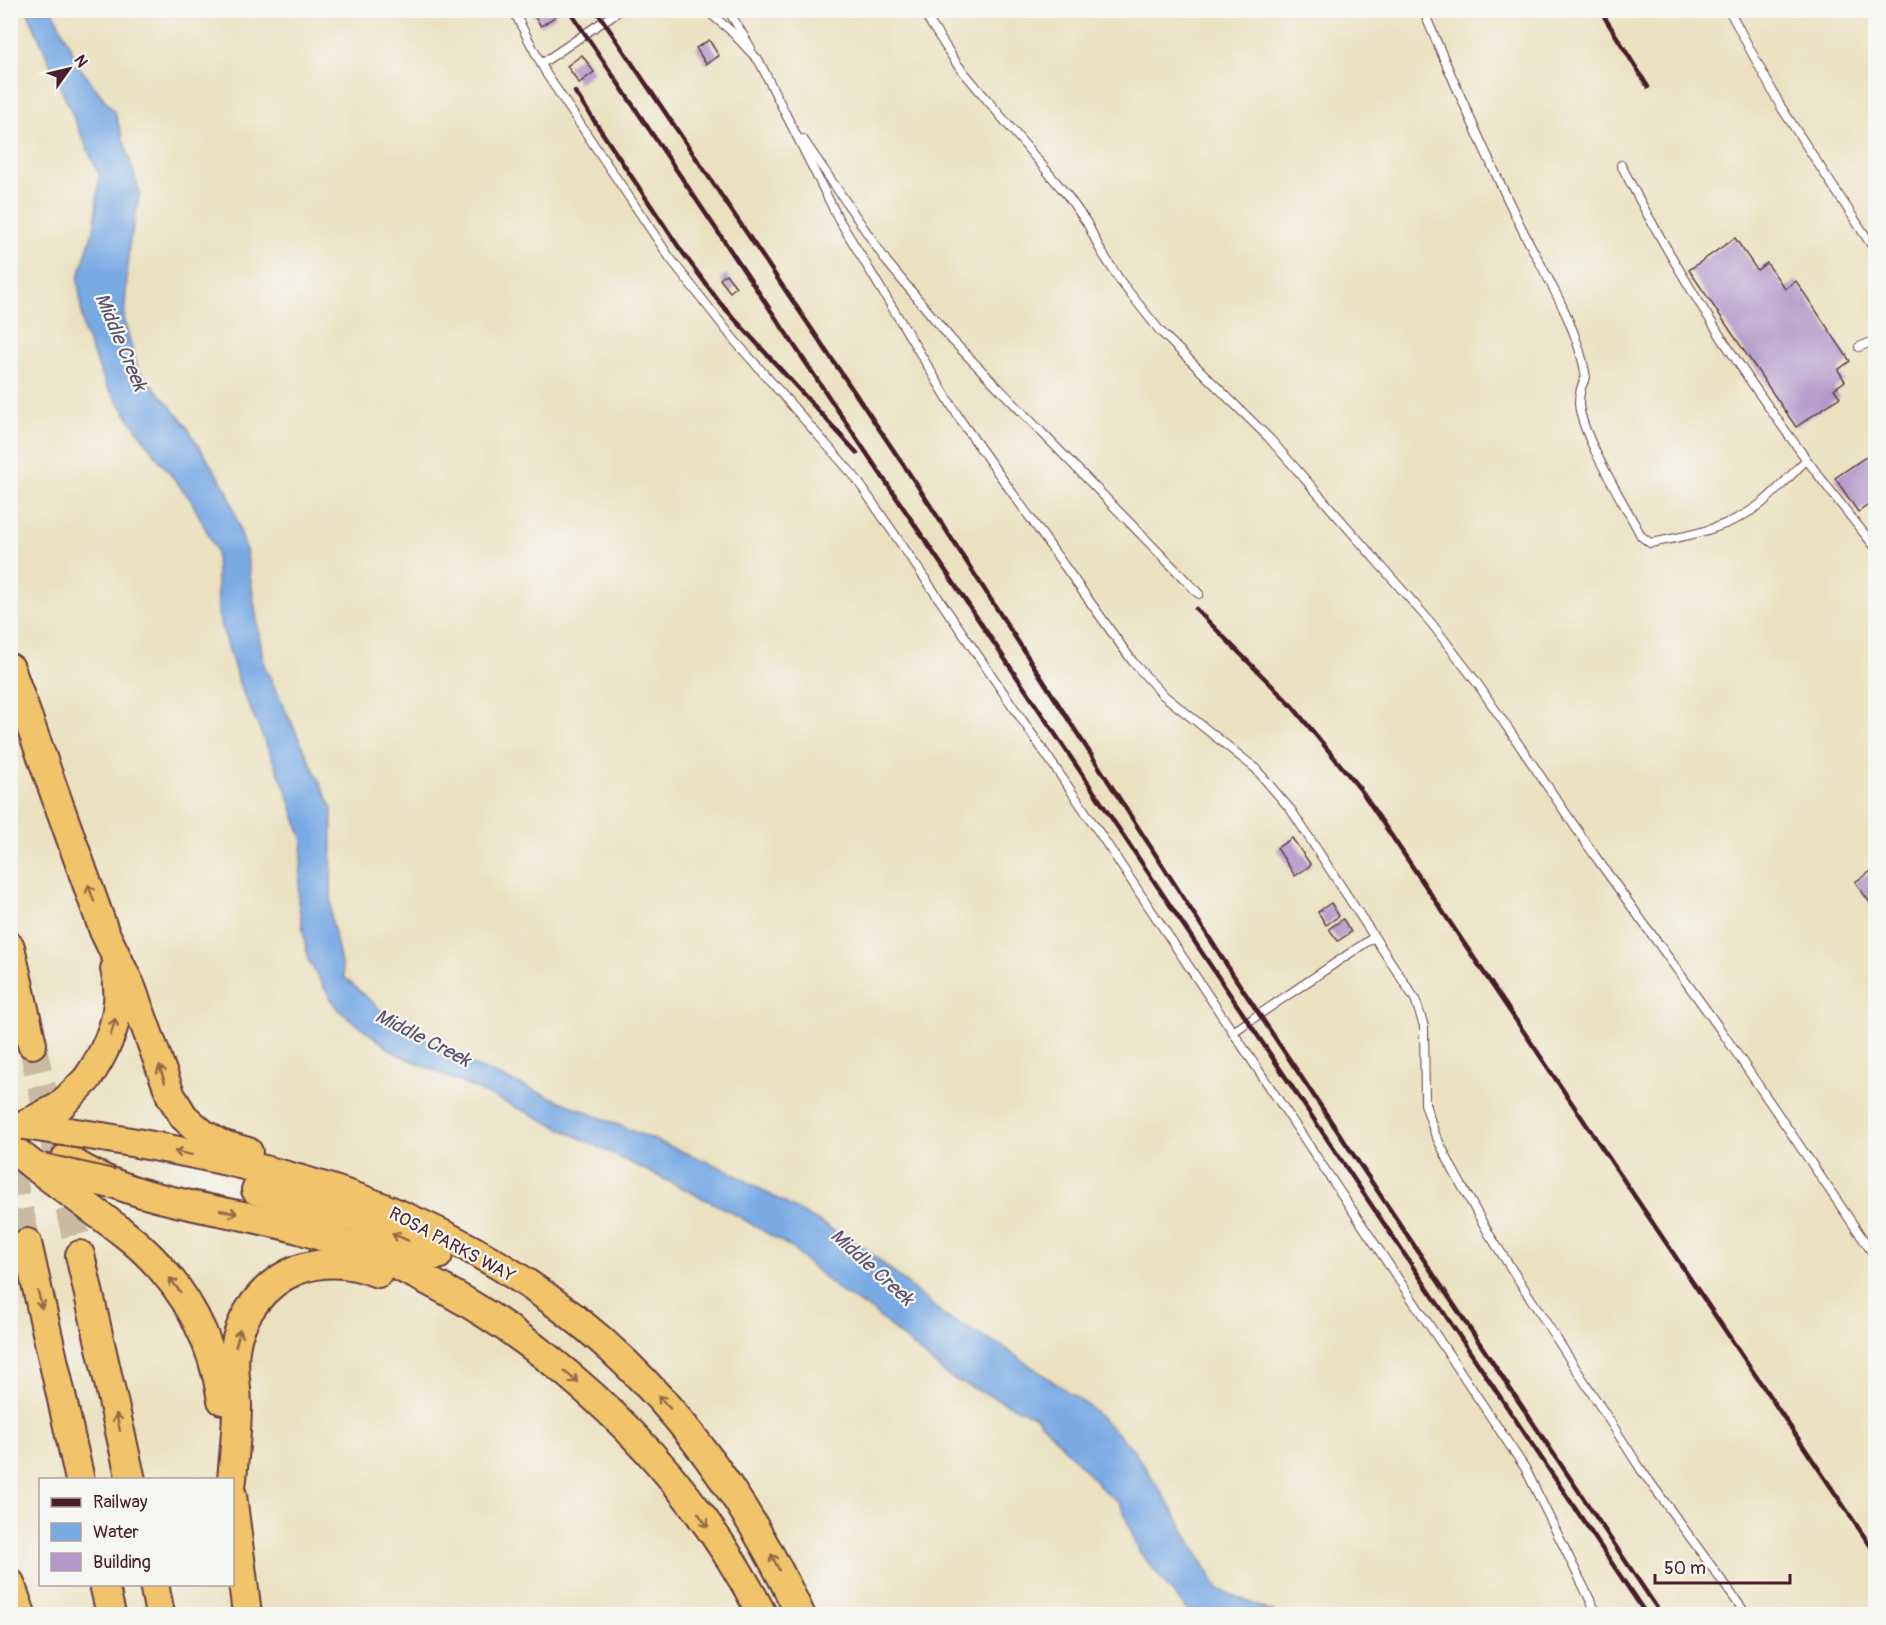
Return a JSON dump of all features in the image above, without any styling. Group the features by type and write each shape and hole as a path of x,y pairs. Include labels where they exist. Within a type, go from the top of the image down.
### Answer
{"highway":[{"path":"10,668 104,931 117,977 117,1009 113,1028 102,1054 87,1079 59,1107 14,1129"},
{"path":"104,931 131,987 167,1087 179,1110 195,1128 229,1147 300,1164 361,1184 418,1224"},
{"path":"10,948 32,1044"},
{"path":"14,1129 66,1158"},
{"path":"14,1129 22,1171 121,1231 149,1254 171,1279 190,1307 207,1339 219,1382 231,1478"},
{"name":"ROSA PARKS WAY","path":"14,1129 107,1160 284,1225 359,1249 447,1291 499,1323 546,1356 597,1400 657,1463 719,1543 762,1614"},
{"path":"22,1171 66,1158 107,1160 250,1188 355,1218 441,1257 601,1341"},
{"name":"ROSA PARKS WAY","path":"22,1171 107,1160 309,1182 365,1201 418,1224 505,1270 570,1315 601,1341 670,1408 719,1470 761,1536 800,1614"},
{"path":"27,1243 80,1478"},
{"path":"80,1255 131,1478"},
{"path":"231,1478 237,1404 234,1361 236,1341 254,1304 272,1285 294,1271 330,1263 364,1268 546,1356"},
{"path":"234,1511 247,1614"},
{"path":"10,1583 21,1614"},
{"path":"104,1586 111,1614"},
{"path":"154,1586 160,1614"}],"lane":[{"path":"513,10 541,64 670,258 735,341 855,477 1233,1032 1525,1468 1598,1614"},
{"path":"541,64 620,10"},
{"path":"705,10 730,30 759,61 838,218 961,421 1133,662 1161,694 1234,750 1274,788 1291,810 1415,999 1424,1026 1425,1104 1435,1134 1453,1170 1489,1234 1642,1472 1746,1614"},
{"path":"728,10 806,144 894,271 952,340 1199,594"},
{"path":"922,10 957,64 1067,195 1087,223 1101,251 1121,282 1160,331 1269,438 1432,624 1477,683 1595,856 1727,1039 1875,1258"},
{"path":"1423,10 1466,110 1568,320 1583,360 1586,377 1581,386 1579,404 1586,432 1641,536 1650,543 1700,533 1736,519 1762,503 1805,461"},
{"path":"1729,10 1781,107 1875,252"},
{"path":"1621,165 1694,296 1805,461 1875,548"},
{"path":"1859,347 1875,340"},
{"path":"1233,1032 1374,937"}],"water":[{"name":"Middle Creek","path":"27,11 53,11 80,68 115,113 140,193 129,246 124,321 138,369 183,421 228,492 246,550 264,665 332,808 331,917 344,977 391,1019 470,1064 725,1169 865,1248 946,1317 1003,1347 1090,1407 1133,1449 1174,1512 1218,1589 1277,1614 1190,1614 1139,1551 1120,1503 1104,1491 1036,1417 949,1377 871,1310 838,1290 789,1246 731,1212 531,1114 395,1053 337,1009 308,960 298,901 303,842 287,792 239,683 218,614 216,550 191,500 155,455 106,385 84,332 78,279 95,225 99,175"}],"building":[{"path":"530,10 552,10 556,16 541,26"},
{"path":"709,40 719,56 706,64 696,48"},
{"path":"582,55 594,72 579,83 567,66"},
{"path":"1735,238 1757,270 1767,263 1785,289 1796,281 1850,361 1838,370 1845,381 1834,389 1840,397 1796,427 1689,270"},
{"path":"726,274 736,287 730,292 720,279"},
{"path":"1876,450 1876,500 1858,512 1835,478"},
{"path":"1292,838 1311,865 1295,876 1277,848"},
{"path":"1876,868 1876,911 1855,882"},
{"path":"1331,903 1339,916 1326,925 1318,912"},
{"path":"1343,919 1351,932 1338,941 1329,929"}],"tunnel":[{"path":"32,1044 80,1255"},
{"path":"10,1169 27,1243"}],"railway":[{"path":"569,10 1646,1614"},
{"path":"596,10 917,485 1241,987 1661,1614"},
{"path":"1600,10 1648,87"},
{"path":"575,92 680,249 720,303 857,453"},
{"path":"1196,609 1292,706 1360,789 1876,1554"}]}
